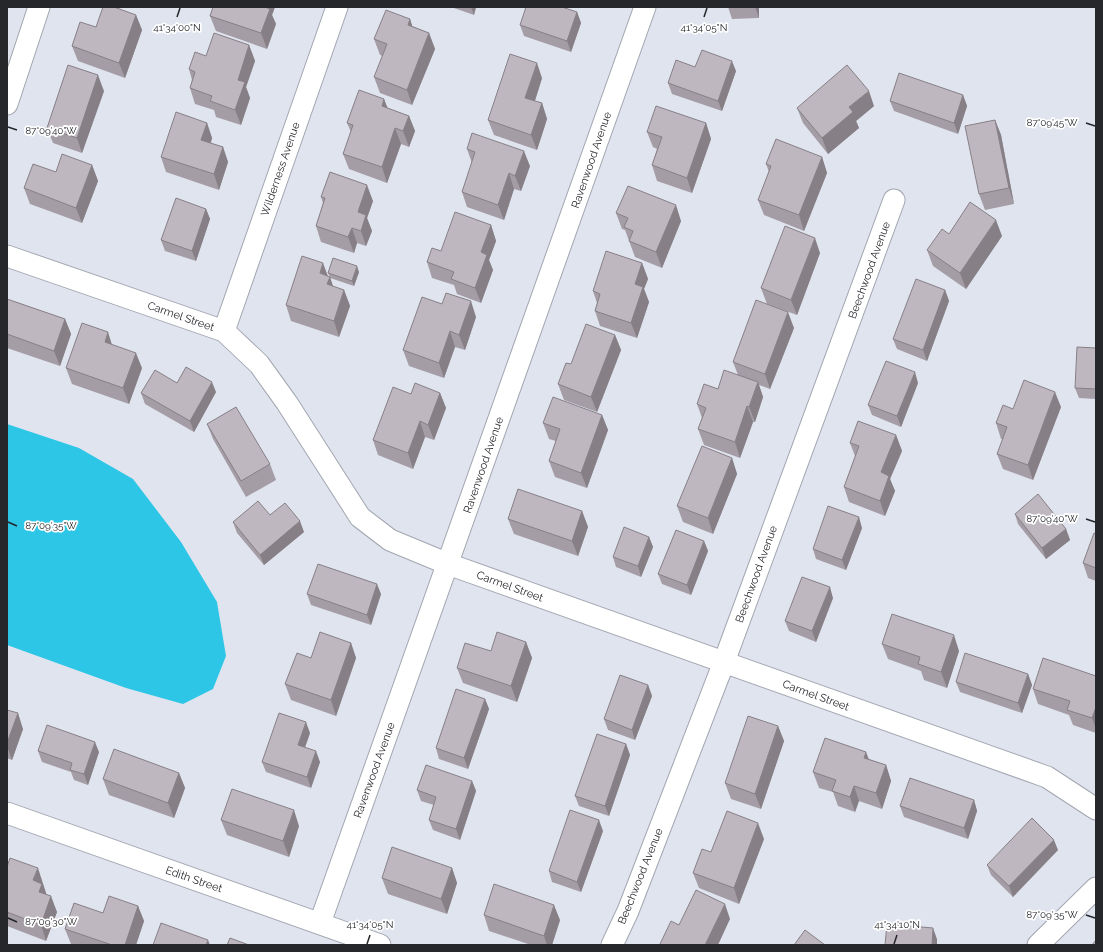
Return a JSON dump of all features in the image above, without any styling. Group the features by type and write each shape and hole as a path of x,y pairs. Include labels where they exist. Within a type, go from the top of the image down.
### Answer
{"street":[{"path":"7,104 39,7"},
{"name":"Wilderness Avenue","path":"224,331 337,7"},
{"name":"Ravenwood Avenue","path":"320,923 645,7"},
{"name":"Beechwood Avenue","path":"612,945 628,911 724,662 894,200"},
{"name":"Carmel Street","path":"7,256 224,331 259,364 287,403 360,517 390,540 448,564 1047,777 1096,809"},
{"name":"Edith Street","path":"7,813 380,945"},
{"path":"1038,945 1096,888"}],"water":[{"path":"7,424 79,448 133,479 181,542 217,602 226,656 213,689 183,704 126,688 7,645"}],"building":[{"path":"103,7 114,7 136,15 119,63 72,46 80,22 96,27"},
{"path":"213,7 265,7 270,9 261,33 210,16"},
{"path":"526,7 562,7 577,12 567,41 520,25"},
{"path":"386,10 410,19 408,25 429,33 407,90 374,77 387,44 374,39"},
{"path":"214,33 249,45 238,80 245,82 235,110 210,101 212,96 190,88 195,72 189,69 195,52 206,56"},
{"path":"702,50 732,61 718,101 668,83 676,60 695,67"},
{"path":"510,54 537,63 525,98 542,103 531,135 488,120"},
{"path":"68,65 98,75 77,138 47,128"},
{"path":"847,65 869,91 849,107 853,112 822,138 797,108"},
{"path":"899,73 963,95 954,123 890,101"},
{"path":"359,90 384,99 382,106 409,116 403,131 395,128 382,167 343,154 353,125 347,123"},
{"path":"656,106 706,123 687,178 652,165 662,137 647,132"},
{"path":"176,112 207,123 201,140 223,147 214,174 161,157"},
{"path":"995,120 1009,188 979,194 965,126"},
{"path":"472,133 524,151 515,176 509,173 498,205 462,192 475,152 467,149"},
{"path":"776,139 822,157 799,215 758,200 771,166 766,164"},
{"path":"62,154 92,165 76,208 24,188 33,164 56,172"},
{"path":"330,172 367,185 358,212 366,215 361,231 352,228 348,237 316,226 325,198 321,197"},
{"path":"628,186 676,205 656,252 629,241 633,231 624,227 628,218 616,213"},
{"path":"176,198 206,209 192,251 161,240"},
{"path":"970,202 996,220 960,273 927,250 942,229 949,234"},
{"path":"455,212 491,225 481,252 487,255 475,288 451,279 454,272 427,262 432,248 441,251"},
{"path":"785,226 815,238 791,300 761,288"},
{"path":"606,251 642,263 635,284 643,287 631,323 595,311 600,294 593,291"},
{"path":"302,256 323,263 320,273 330,277 327,284 344,290 334,321 286,305"},
{"path":"333,258 357,266 352,281 328,273"},
{"path":"916,279 945,290 923,350 893,339"},
{"path":"446,293 471,301 459,335 450,331 439,363 403,350 422,297 442,304"},
{"path":"7,299 65,319 54,351 7,334"},
{"path":"756,300 788,312 765,374 733,362"},
{"path":"82,323 108,332 105,342 136,353 123,388 66,368"},
{"path":"586,324 615,335 591,397 558,384 566,363 571,364"},
{"path":"1077,347 1096,348 1096,389 1075,388"},
{"path":"886,361 915,372 897,416 868,405"},
{"path":"186,367 212,382 190,421 141,393 155,370 177,383"},
{"path":"724,370 758,382 749,407 747,406 735,442 698,429 706,408 697,404 704,384 718,389"},
{"path":"1024,380 1055,392 1028,465 997,454 1007,427 996,423 1003,405 1013,409"},
{"path":"415,383 440,393 428,425 420,421 408,453 373,440 393,387 411,394"},
{"path":"553,397 602,415 581,473 549,461 560,429 543,423"},
{"path":"236,407 270,464 241,481 207,424"},
{"path":"858,421 896,435 881,472 889,476 880,501 844,487 859,446 850,443"},
{"path":"702,446 732,458 708,518 677,506"},
{"path":"518,489 582,511 572,541 508,519"},
{"path":"1038,494 1066,529 1042,548 1015,514"},
{"path":"258,501 270,515 285,503 300,521 260,555 233,522"},
{"path":"828,506 859,517 842,560 813,549"},
{"path":"624,527 649,537 638,566 613,557"},
{"path":"676,530 704,541 687,585 658,574"},
{"path":"1094,533 1096,534 1096,568 1083,563"},
{"path":"318,564 377,584 367,615 307,594"},
{"path":"802,577 830,587 812,631 785,621"},
{"path":"892,614 954,635 941,672 918,664 920,657 882,644"},
{"path":"320,632 351,643 331,700 285,684 297,653 311,658"},
{"path":"497,632 526,642 511,686 457,668 465,643 491,651"},
{"path":"965,653 1028,674 1018,703 956,682"},
{"path":"1043,658 1096,676 1096,707 1092,718 1067,710 1070,701 1033,689"},
{"path":"620,675 648,685 632,730 604,719"},
{"path":"456,689 485,699 464,758 436,748"},
{"path":"7,710 18,713 7,743"},
{"path":"279,713 306,722 298,745 316,751 307,777 262,762"},
{"path":"748,716 778,726 755,794 725,783"},
{"path":"47,725 95,742 84,774 70,770 72,763 38,751"},
{"path":"597,734 626,744 605,806 575,796"},
{"path":"825,738 866,752 864,758 886,765 876,793 854,786 850,797 832,791 836,780 813,772"},
{"path":"114,749 179,773 168,803 103,779"},
{"path":"426,765 472,781 456,829 429,820 436,797 417,790"},
{"path":"910,778 974,800 964,828 900,806"},
{"path":"232,789 294,810 283,841 221,820"},
{"path":"570,810 599,820 577,882 549,871"},
{"path":"727,811 758,823 734,888 693,873 702,849 711,852"},
{"path":"1032,818 1054,840 1009,886 987,865"},
{"path":"392,847 452,868 441,899 382,878"},
{"path":"10,858 38,868 33,880 42,884 39,892 51,896 41,925 7,912 7,867"},
{"path":"494,884 554,905 544,936 484,915"},
{"path":"696,890 725,904 705,945 660,944 671,921 679,925"},
{"path":"109,896 138,906 125,945 112,945 65,929 74,903 103,913"},
{"path":"161,923 208,940 206,945 153,945"},
{"path":"887,924 933,928 932,945 885,945"},
{"path":"805,930 825,945 794,945"},
{"path":"230,938 249,945 227,945"}]}
